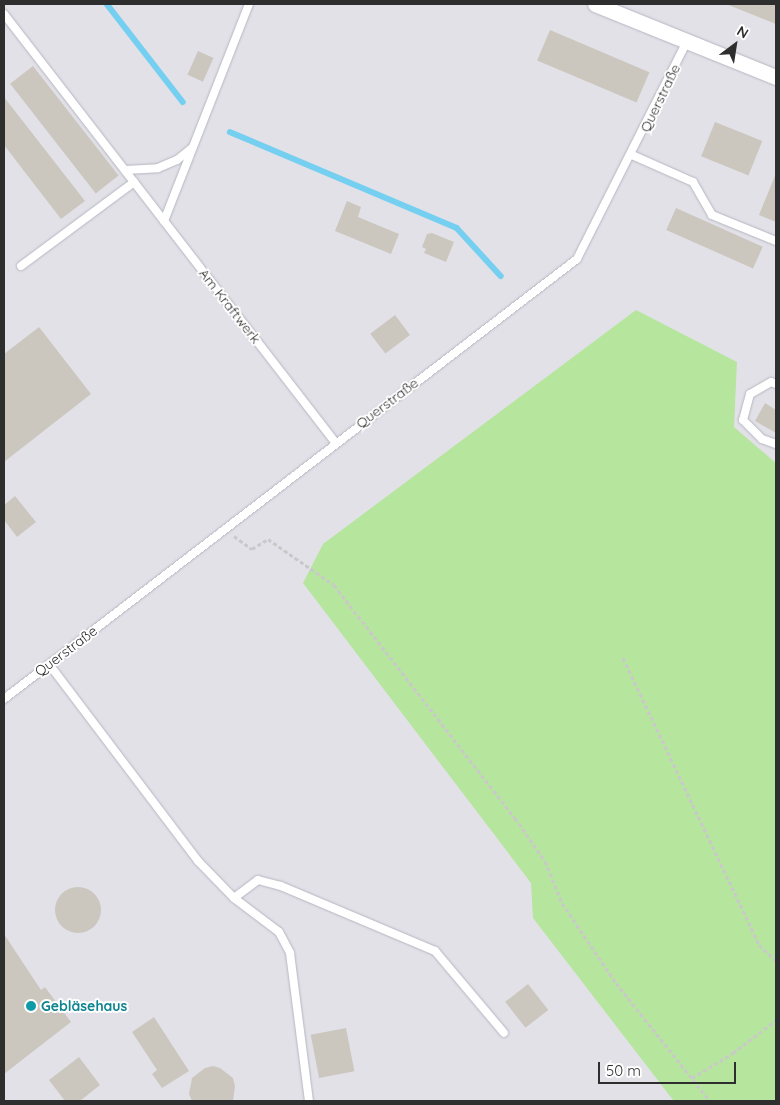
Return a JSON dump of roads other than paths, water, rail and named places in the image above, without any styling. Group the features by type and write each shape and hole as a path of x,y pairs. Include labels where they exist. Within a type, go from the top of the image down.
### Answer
{"street":[{"path":"595,4 776,77"}],"lane":[{"path":"164,221 249,4"},
{"name":"Am Kraftwerk","path":"4,14 335,442"},
{"name":"Querstraße","path":"4,699 227,528 335,442 578,259 632,155 687,41"},
{"path":"125,170 158,168 177,160 194,146"},
{"path":"632,155 693,182 712,215 776,242"},
{"path":"21,266 134,182"},
{"path":"776,384 771,382 750,394 743,420 762,439 776,444"},
{"path":"49,664 198,860 234,898 279,932 290,953 309,1101"},
{"path":"234,898 258,880 281,886 435,951 504,1033"}],"waterway":[{"path":"107,4 183,102"},
{"path":"230,132 457,228 501,276"}],"place":[{"name":"Gebläsehaus","path":"31,1006"}]}
